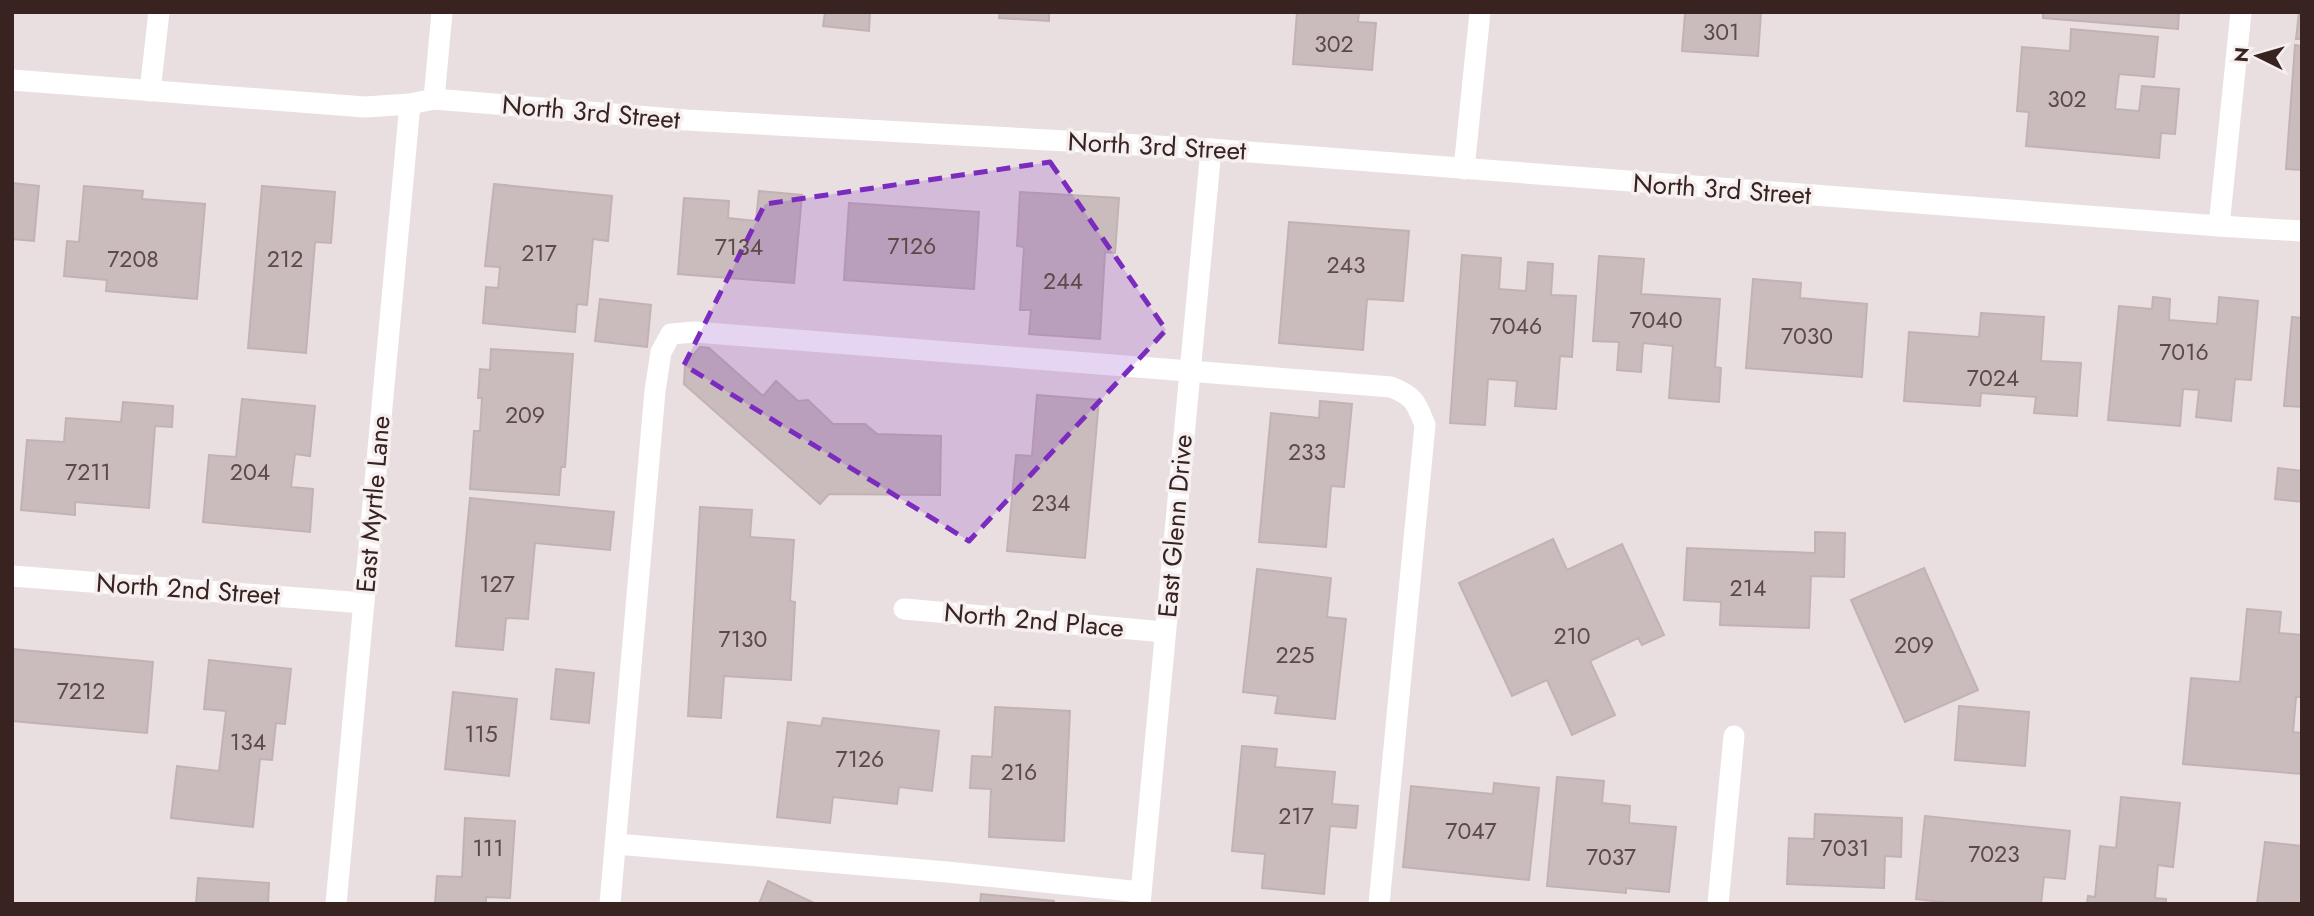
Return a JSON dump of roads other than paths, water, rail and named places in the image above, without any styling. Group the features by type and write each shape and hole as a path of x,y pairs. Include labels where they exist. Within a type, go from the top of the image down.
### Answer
{"street":[{"path":"150,91 159,12"},
{"path":"434,99 442,12"},
{"path":"1464,169 1480,12"},
{"path":"2219,226 2241,12"},
{"name":"North 3rd Street","path":"12,80 365,107 410,104 434,99 686,120 1210,149 2302,231"},
{"name":"East Myrtle Lane","path":"336,904 410,104"},
{"name":"East Glenn Drive","path":"1140,898 1210,149"},
{"path":"610,904 655,391 661,352 671,334 695,332 1391,387 1416,402 1425,425 1378,904"},
{"name":"North 2nd Street","path":"12,576 364,603"},
{"name":"North 2nd Place","path":"904,609 1165,632"},
{"path":"1718,904 1734,736"},
{"path":"616,844 947,872 1140,898"}]}
